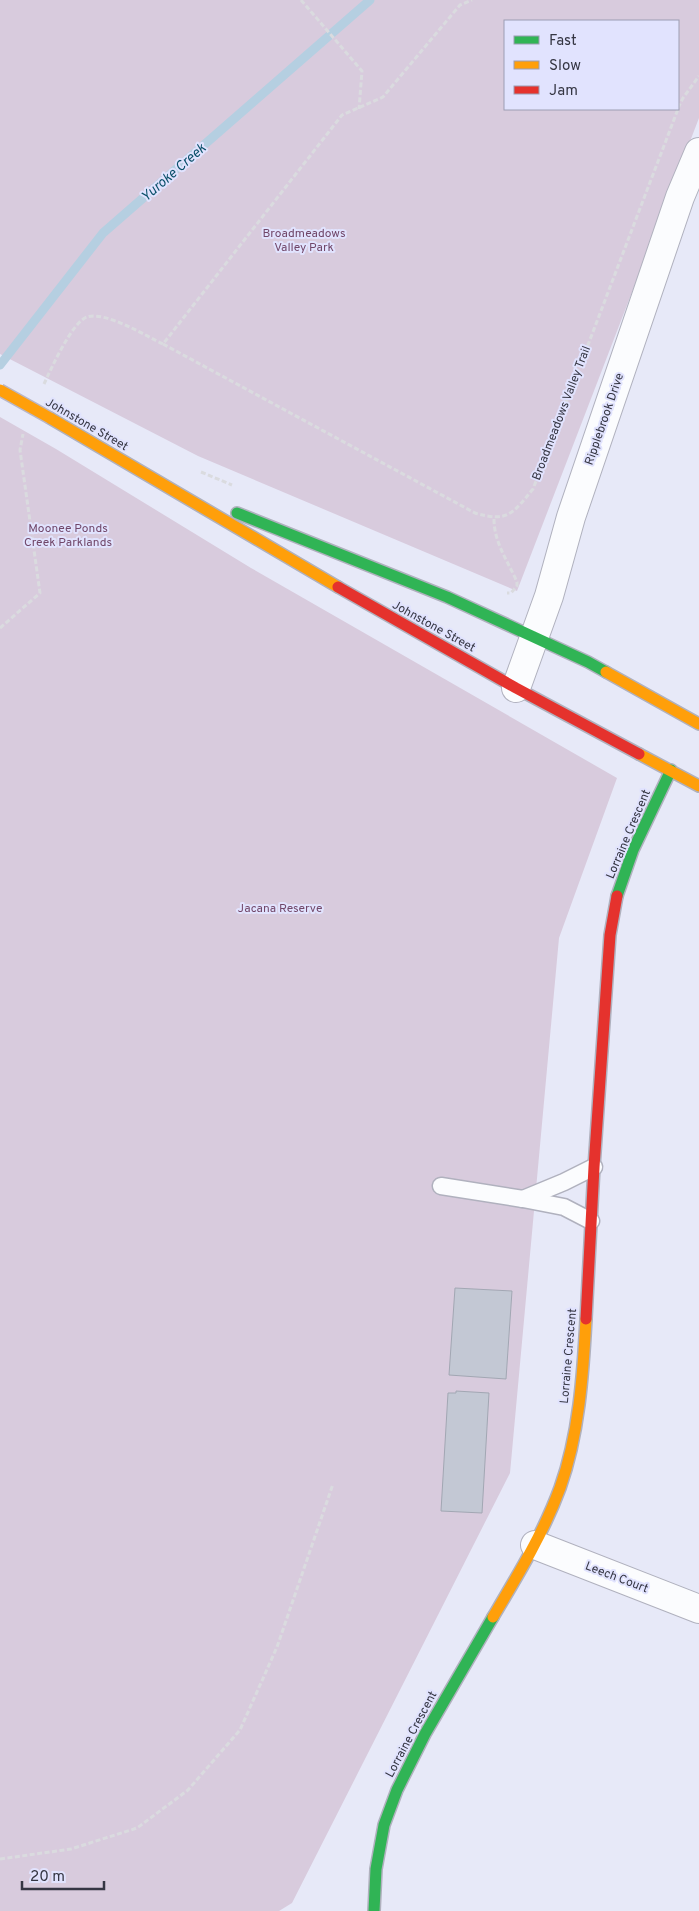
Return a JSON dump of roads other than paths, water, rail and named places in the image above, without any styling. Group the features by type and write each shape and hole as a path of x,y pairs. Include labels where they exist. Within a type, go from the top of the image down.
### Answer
{"main road":[{"name":"Johnstone Street","path":"0,390 160,482 296,564 516,688 699,786"},
{"name":"Johnstone Street","path":"160,482 447,597 588,662 699,724"},
{"name":"Lorraine Crescent","path":"374,1911 376,1869 384,1825 396,1790 425,1734 535,1545 566,1470 575,1431 583,1370 594,1168 610,935 616,900 626,870 671,770"}],"street":[{"name":"Ripplebrook Drive","path":"516,688 550,596 574,508 680,197 699,152"},
{"name":"Leech Court","path":"535,1545 699,1609"}],"lane":[{"path":"523,1199 594,1168"},
{"path":"441,1186 564,1207 591,1220"}],"waterway":[{"name":"Yuroke Creek","path":"0,365 103,233 370,0"}],"park label":[{"name":"Broadmeadows Valley Park","path":"304,240"},
{"name":"Moonee Ponds Creek Parklands","path":"68,535"},
{"name":"Jacana Reserve","path":"280,908"}]}
